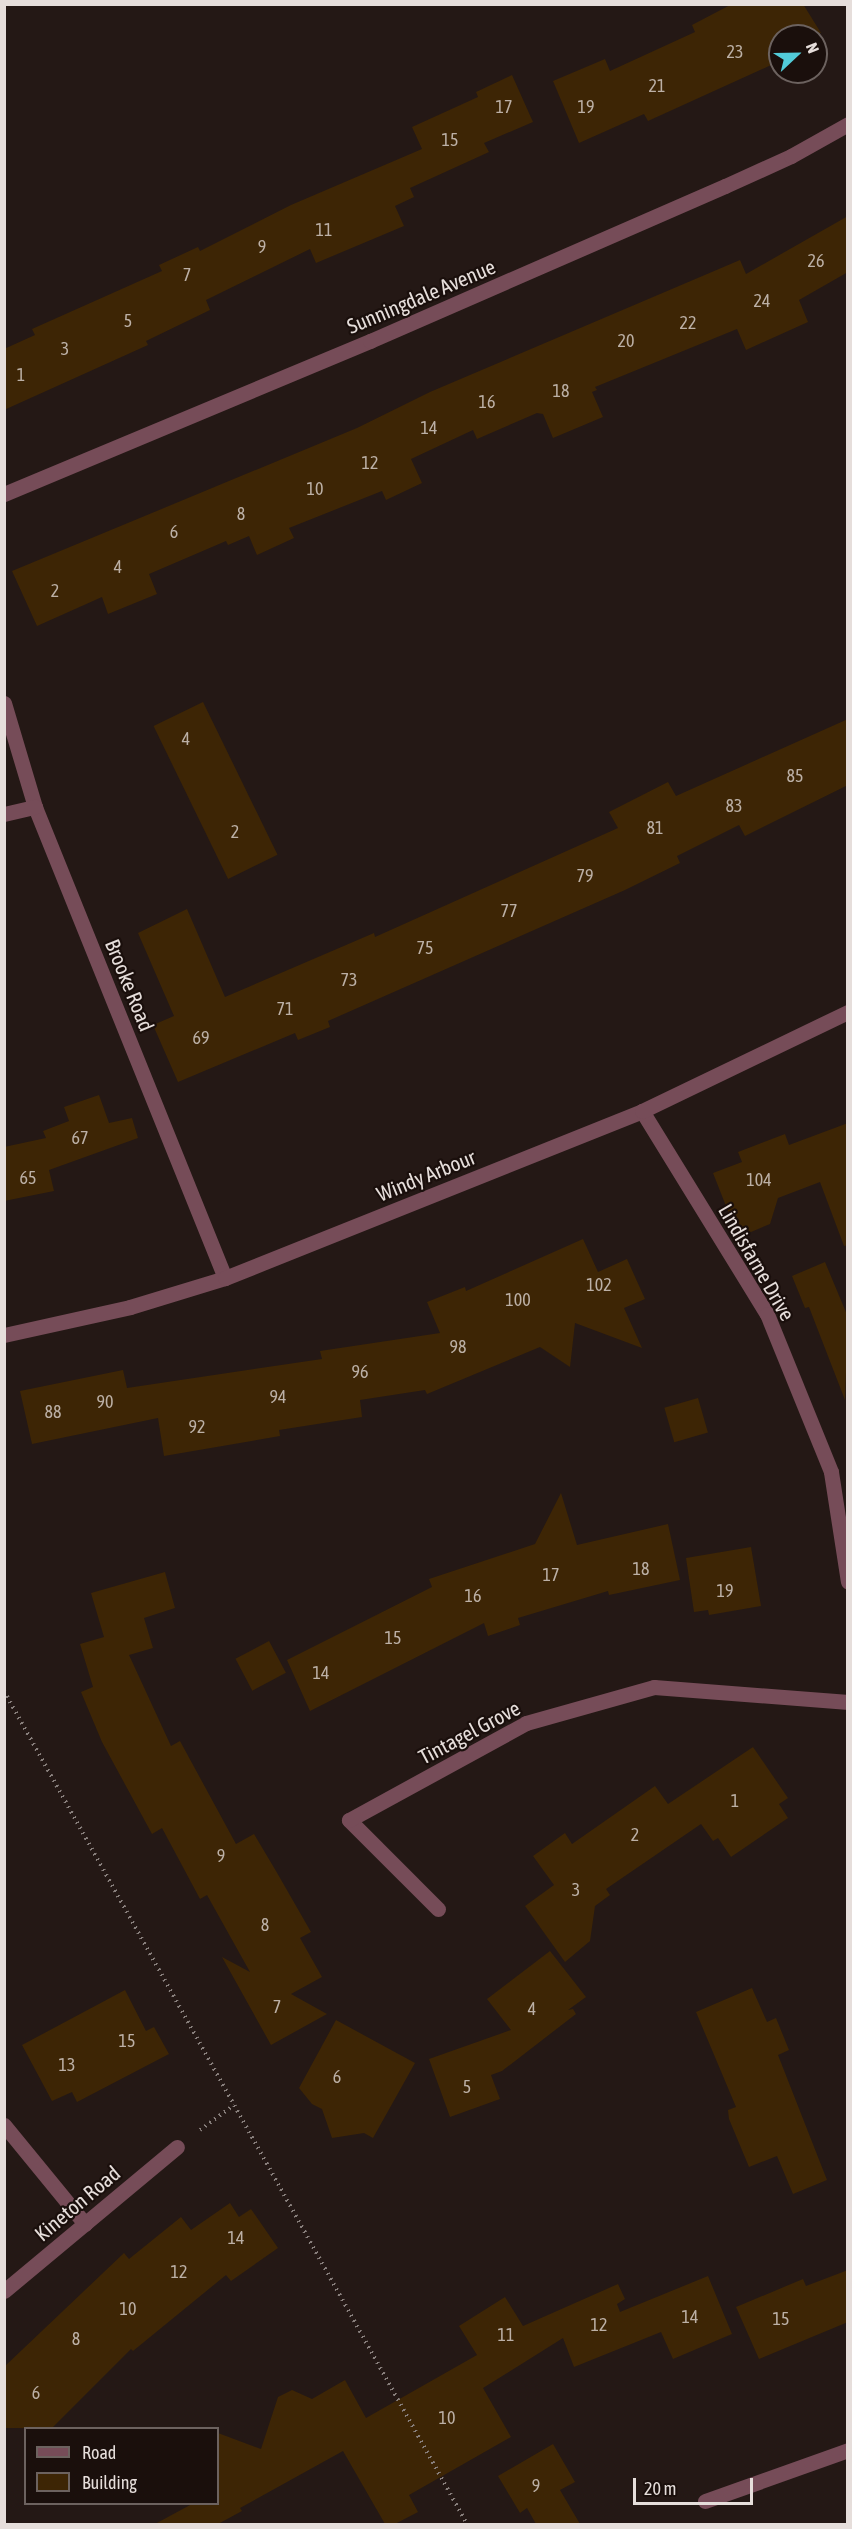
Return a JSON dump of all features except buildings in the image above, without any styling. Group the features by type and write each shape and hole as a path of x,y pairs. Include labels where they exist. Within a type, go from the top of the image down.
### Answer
{"street":[{"name":"Sunningdale Avenue","path":"4,494 370,341 725,186 791,156 848,124"},
{"name":"Brooke Road","path":"4,703 35,807 225,1278"},
{"path":"4,814 35,807"},
{"name":"Windy Arbour","path":"4,1335 129,1307 225,1278 642,1111 848,1012"},
{"name":"Lindisfarne Drive","path":"642,1111 767,1314 831,1472 848,1582"},
{"name":"Tintagel Grove","path":"438,1909 349,1820 526,1724 654,1687 848,1702"},
{"path":"4,2125 85,2224"},
{"name":"Kineton Road","path":"4,2291 177,2147"},
{"path":"705,2501 848,2450"}],"path":[{"path":"4,1691 466,2524"},
{"path":"177,2147 234,2105"}]}
